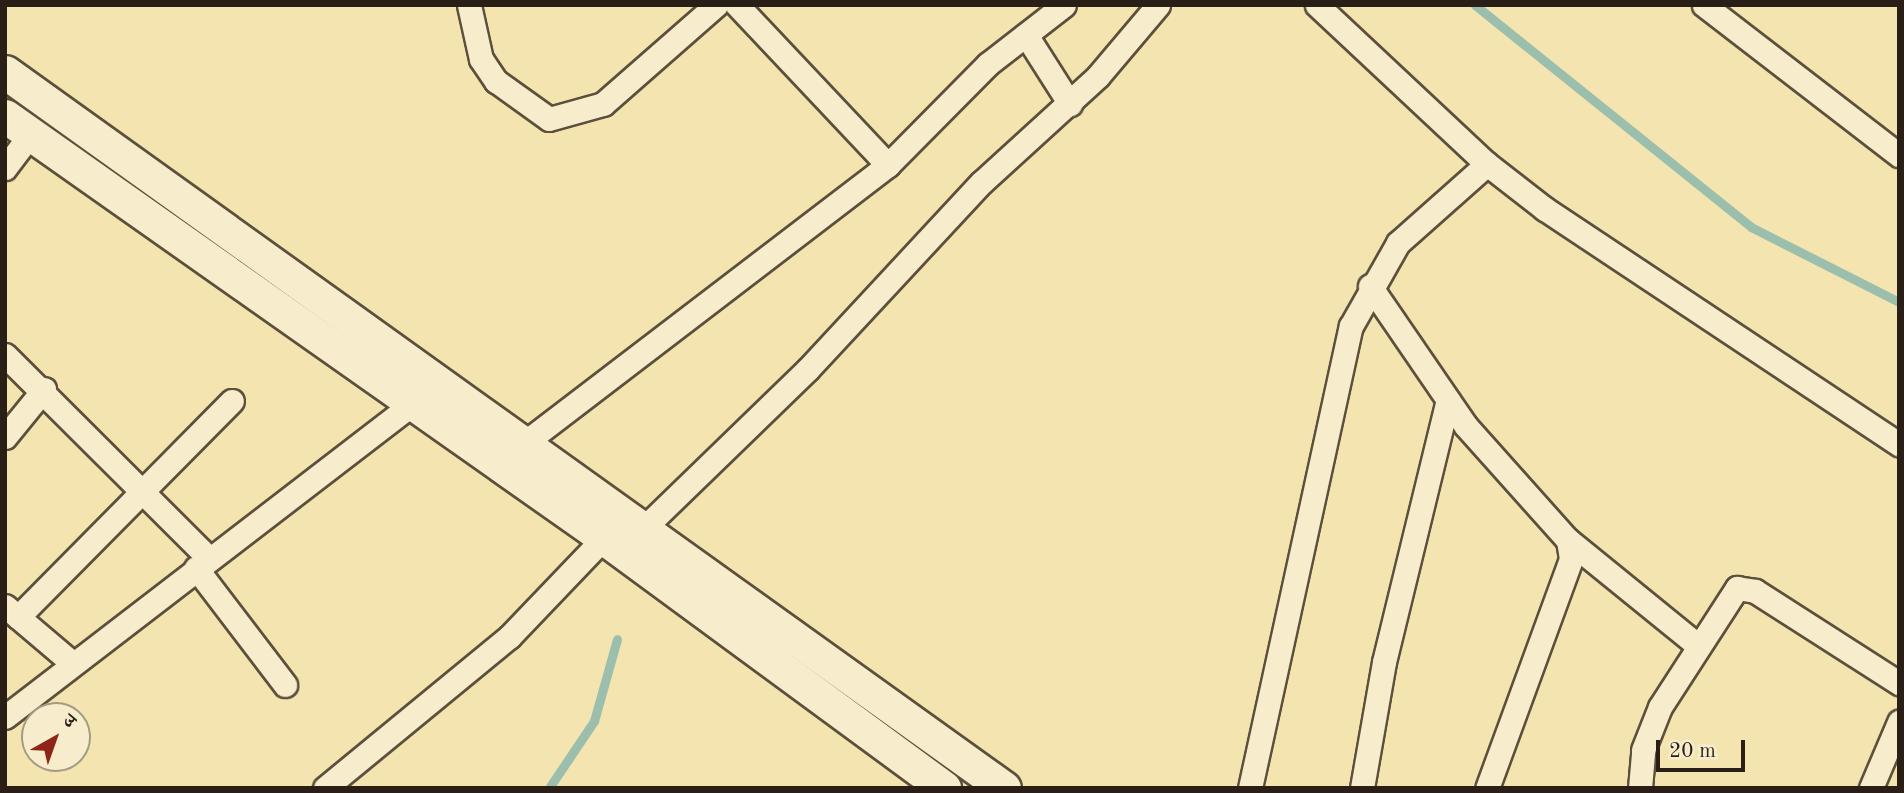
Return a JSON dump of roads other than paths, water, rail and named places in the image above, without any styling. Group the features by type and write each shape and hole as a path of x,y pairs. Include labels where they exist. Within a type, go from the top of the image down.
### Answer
{"main road":[{"path":"5,72 509,454 624,527 1004,788"},
{"path":"18,126 412,404 509,454"},
{"path":"624,527 944,788"}],"street":[{"path":"469,5 481,59 496,81 549,119 603,104 716,5"},
{"path":"737,5 888,165"},
{"path":"509,454 888,165 1026,35 1064,5"},
{"path":"325,788 509,637 624,527 808,369 998,166 1070,104 1158,5"},
{"path":"1317,5 1486,164 1899,444"},
{"path":"1710,7 1899,155"},
{"path":"1026,35 1070,104"},
{"path":"5,168 18,126"},
{"path":"1250,788 1351,326 1370,286 1398,243 1486,164"},
{"path":"1370,286 1447,403 1568,540 1697,645"},
{"path":"5,355 44,389 142,489 202,563 285,685"},
{"path":"5,437 44,389"},
{"path":"71,662 12,612 232,401"},
{"path":"1362,788 1384,662 1447,403"},
{"path":"5,716 71,662 412,404"},
{"path":"1487,788 1571,559 1568,540"},
{"path":"1640,788 1648,731 1730,593 1746,588 1899,683"},
{"path":"1871,788 1899,722"}],"waterway":[{"path":"1475,5 1751,227 1899,302"},
{"path":"549,788 594,721 617,639"}]}
